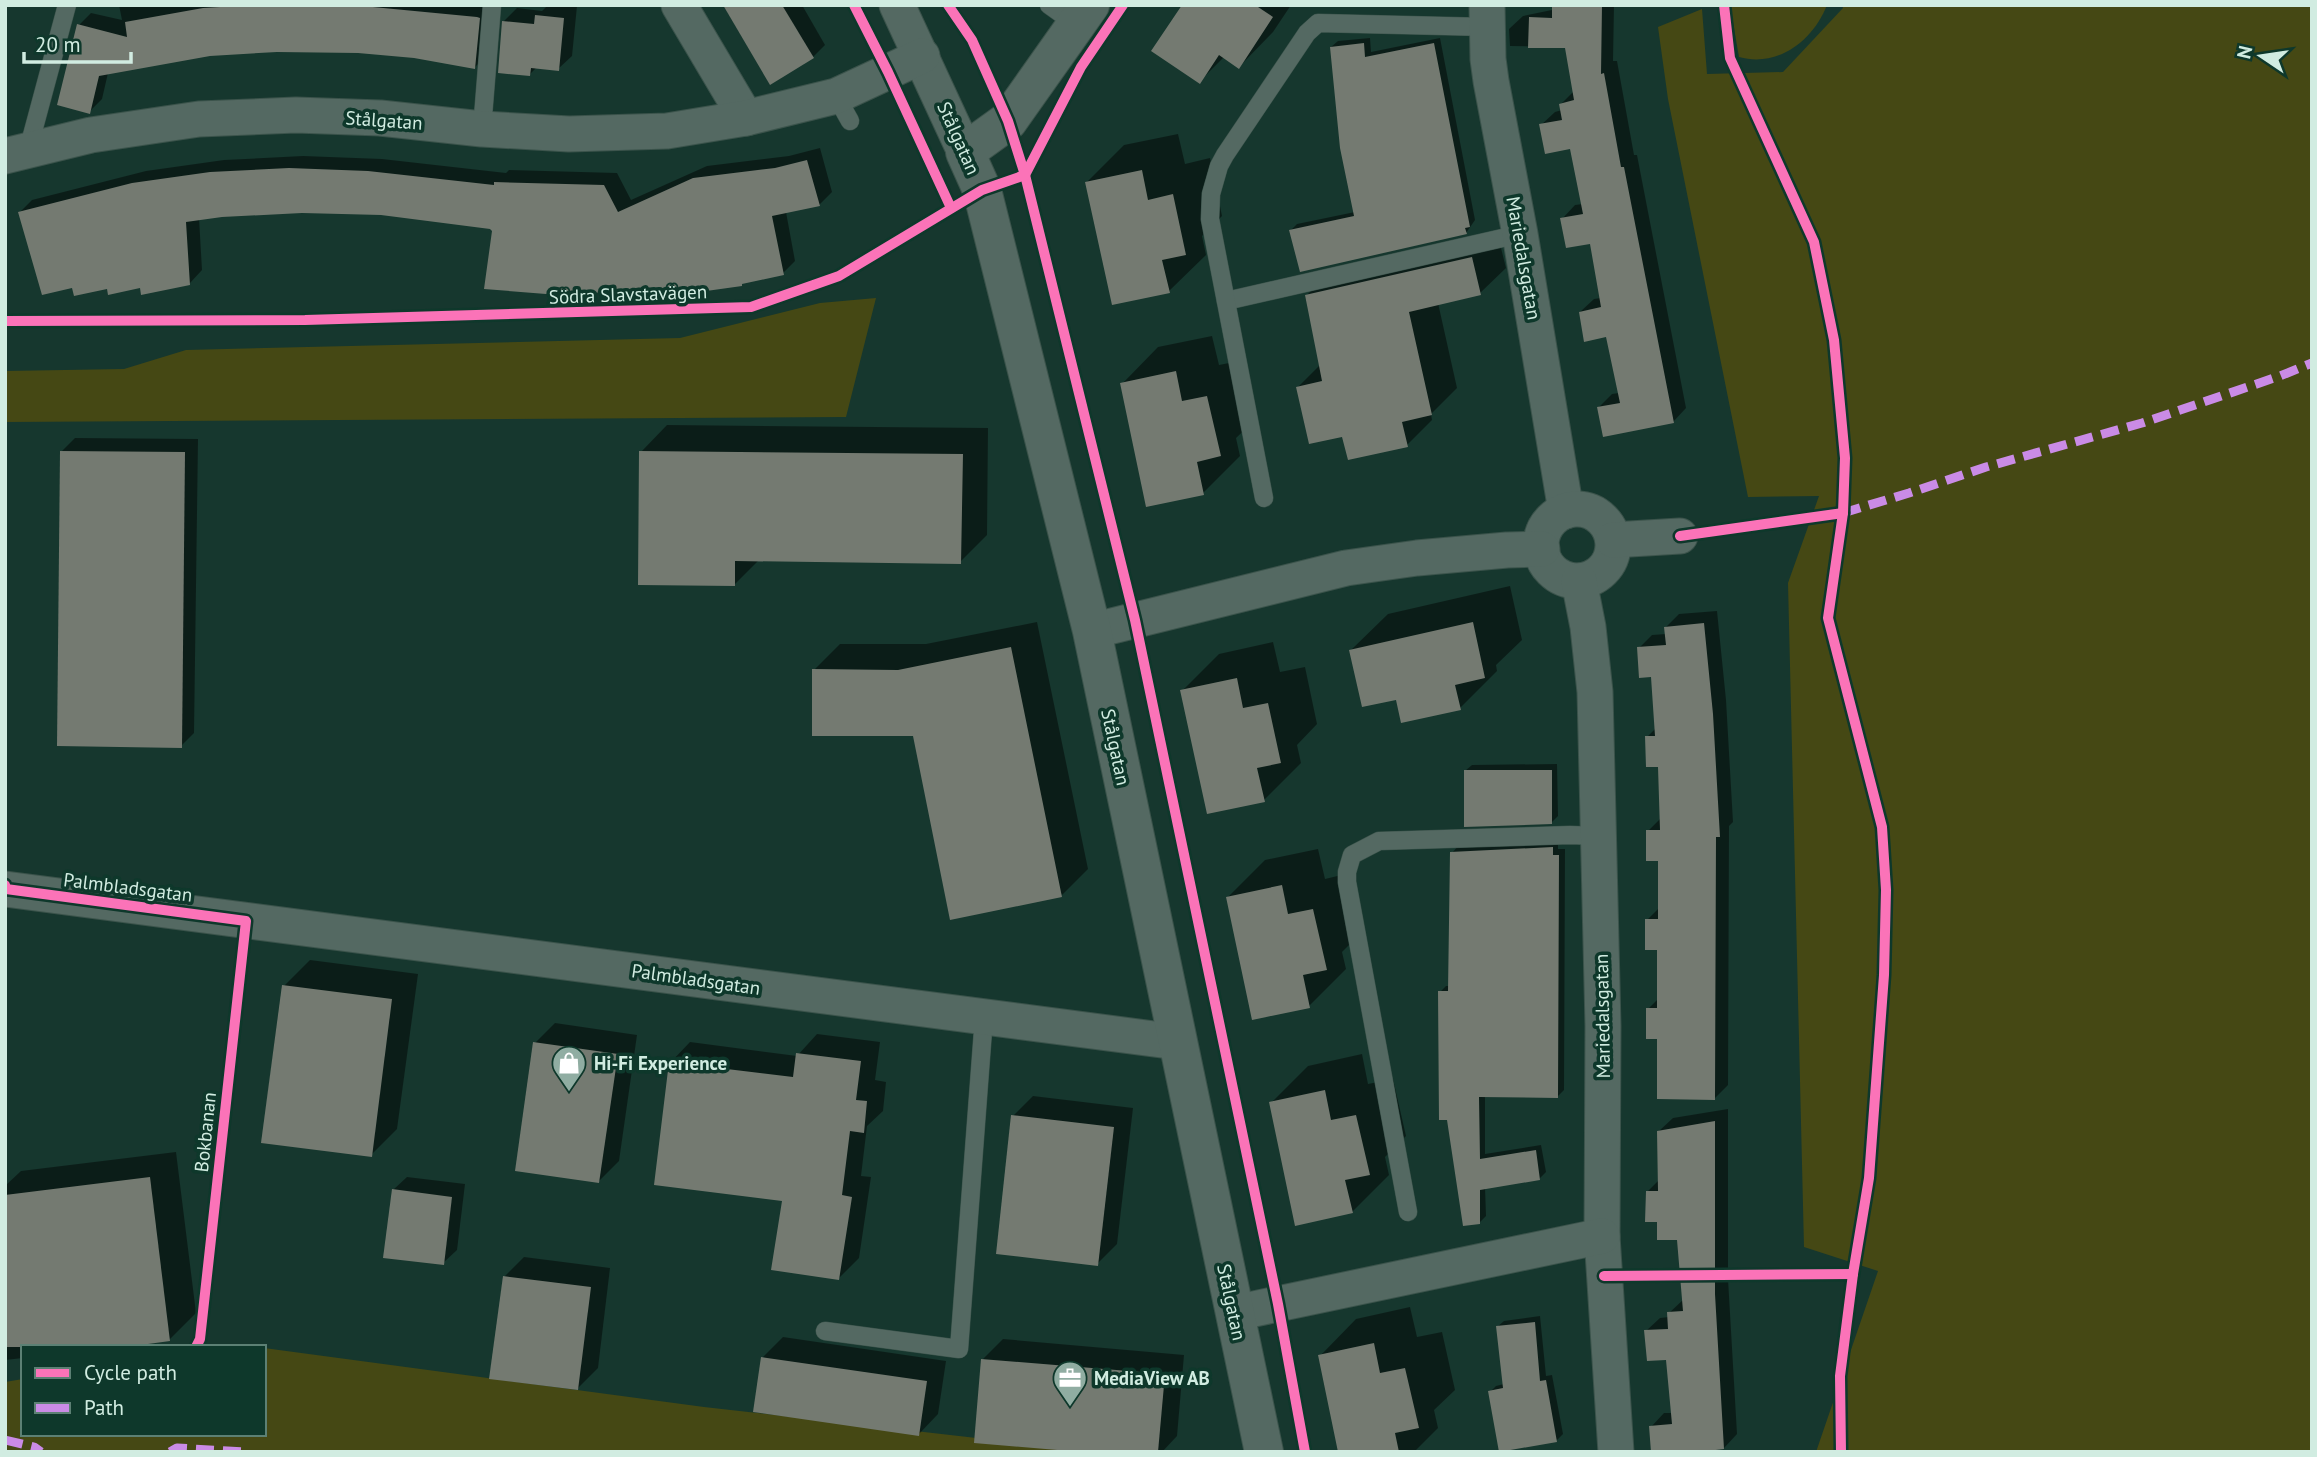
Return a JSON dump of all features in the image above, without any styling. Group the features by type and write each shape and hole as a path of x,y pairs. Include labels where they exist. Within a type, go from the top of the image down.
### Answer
{"street":[{"path":"679,5 746,118"},
{"name":"Stålgatan","path":"897,5 982,190 1092,631 1264,1452"},
{"path":"965,152 1009,121 1072,12"},
{"name":"Mariedalsgatan","path":"1487,16 1491,81 1520,234 1566,511"},
{"name":"Stålgatan","path":"17,153 90,135 199,119 296,115 380,118 482,129 569,134 667,131 746,118 843,109 922,56"},
{"path":"1583,509 1595,513 1610,529 1613,540 1613,552 1602,572 1591,579 1579,581 1566,580 1556,575 1547,566 1542,549 1544,529 1551,519 1566,511 1583,509"},
{"path":"1613,540 1680,536"},
{"path":"1092,631 1346,568 1494,551 1542,549"},
{"name":"Mariedalsgatan","path":"1579,581 1588,627 1595,692 1603,1026 1602,1236 1616,1452"},
{"name":"Palmbladsgatan","path":"5,889 1177,1042"},
{"path":"1235,1313 1602,1236"}],"lane":[{"path":"17,153 66,5"},
{"path":"482,129 492,5"},
{"path":"1264,498 1210,206 1219,166 1312,26 1324,22 1487,16"},
{"path":"1226,301 1520,234"},
{"path":"1408,1212 1348,882 1347,872 1352,855 1379,841 1598,836"},
{"path":"825,1331 959,1349 984,1017"}],"green space":[{"path":"1730,5 1827,5 1813,30 1792,49 1767,59 1753,59 1739,57"},
{"path":"1842,5 2312,5 2312,1452 1816,1452 1878,1271 1804,1247 1788,583 1819,496 1748,497 1668,99 1658,27 1702,9 1707,74 1783,72 1843,8"},
{"path":"876,298 846,417 5,422 5,371 124,369 186,350 680,338 820,303"},
{"path":"266,1348 704,1407 1098,1452 5,1452 5,1382 21,1379 21,1436 266,1436"}],"building":[{"path":"352,5 477,17 480,18 475,69 414,58 358,53 277,52 210,56 99,76 90,114 57,105 77,24 127,37 125,22 203,8"},
{"path":"723,5 782,5 814,58 770,85"},
{"path":"1182,5 1255,5 1273,17 1239,69 1219,55 1200,84 1151,51"},
{"path":"1552,5 1602,5 1601,74 1604,73 1621,167 1624,167 1674,423 1603,437 1597,407 1620,403 1606,337 1584,342 1579,312 1601,307 1590,244 1566,248 1560,218 1583,214 1570,149 1545,154 1539,124 1562,120 1559,104 1574,100 1565,48 1528,48 1529,17 1552,18"},
{"path":"535,15 564,18 559,71 531,68 530,76 498,73 502,21 534,24"},
{"path":"1364,43 1365,57 1434,43 1470,227 1465,228 1467,234 1300,272 1289,230 1354,216 1340,148 1330,47"},
{"path":"807,160 820,206 772,216 784,275 742,286 692,293 691,290 546,294 484,289 492,231 490,229 381,215 302,213 222,217 186,222 190,285 141,295 140,288 108,295 107,289 74,296 72,288 42,295 18,212 132,183 210,172 289,168 368,171 494,185 494,182 604,185 618,212 693,178 775,168"},
{"path":"1142,170 1148,200 1173,194 1186,255 1162,260 1170,293 1112,305 1085,182"},
{"path":"1472,257 1481,295 1409,312 1432,415 1402,422 1408,447 1348,460 1342,437 1309,444 1296,387 1322,381 1305,295"},
{"path":"1176,371 1182,401 1207,396 1221,456 1197,462 1204,495 1146,507 1120,383"},
{"path":"60,451 185,452 182,748 57,746"},
{"path":"639,451 963,454 961,564 735,561 735,586 638,585"},
{"path":"1473,622 1485,678 1455,685 1461,710 1401,723 1396,700 1362,707 1349,650"},
{"path":"1704,623 1713,714 1720,837 1716,837 1715,1100 1657,1099 1657,1039 1646,1039 1646,1008 1657,1008 1657,950 1645,950 1645,919 1658,919 1658,861 1646,861 1646,830 1660,830 1658,767 1646,767 1645,736 1655,736 1651,677 1639,678 1637,647 1666,645 1664,627"},
{"path":"1011,647 1062,897 950,920 913,736 812,736 812,669 898,670"},
{"path":"1237,678 1243,708 1268,703 1281,763 1257,768 1265,802 1207,814 1180,690"},
{"path":"1464,770 1552,770 1552,824 1464,827"},
{"path":"1553,847 1553,855 1559,855 1558,1098 1479,1097 1480,1159 1536,1150 1540,1180 1480,1190 1480,1224 1463,1226 1447,1120 1439,1120 1438,991 1448,991 1450,852"},
{"path":"1282,885 1288,914 1313,909 1327,970 1303,975 1310,1008 1252,1020 1226,897"},
{"path":"282,985 392,999 372,1157 261,1143"},
{"path":"533,1042 618,1054 599,1183 515,1171"},
{"path":"796,1053 861,1061 856,1100 867,1101 864,1133 850,1131 842,1195 852,1197 839,1280 771,1270 782,1201 654,1185 669,1062 793,1077"},
{"path":"1325,1090 1331,1120 1356,1115 1370,1175 1345,1180 1353,1213 1295,1226 1269,1102"},
{"path":"1011,1115 1114,1127 1098,1266 996,1254"},
{"path":"1715,1121 1715,1294 1724,1449 1651,1452 1649,1426 1672,1424 1666,1360 1647,1361 1644,1330 1668,1329 1667,1312 1683,1311 1677,1240 1657,1240 1657,1222 1645,1222 1646,1191 1658,1191 1657,1131"},
{"path":"150,1177 170,1341 141,1345 5,1347 5,1195"},
{"path":"392,1189 452,1197 444,1265 383,1258"},
{"path":"503,1276 591,1287 578,1390 489,1379"},
{"path":"1535,1322 1540,1381 1546,1380 1557,1442 1499,1452 1488,1391 1503,1388 1496,1326"},
{"path":"1374,1343 1380,1373 1405,1368 1419,1428 1395,1433 1399,1452 1338,1452 1318,1355"},
{"path":"761,1357 927,1381 919,1436 753,1412"},
{"name":"MediaView AB","path":"981,1359 1165,1374 1158,1452 1081,1452 974,1443"}],"marked path":[{"path":"1843,513 1986,467 2142,423 2312,363"},
{"path":"5,1440 34,1447 41,1452"},
{"path":"170,1452 177,1448 244,1452"}],"cycle path":[{"path":"854,5 951,208"},
{"path":"948,5 972,40 1008,121 1025,175 1135,620 1278,1304 1305,1452"},
{"name":"Södra Slavstavägen","path":"5,321 305,320 751,307 839,276 982,190 1025,175 1081,67 1123,5"},
{"path":"1724,5 1730,58 1814,242 1834,340 1845,458 1843,513 1828,618 1882,827 1886,890 1884,975 1869,1178 1840,1376 1841,1452"},
{"path":"1680,536 1843,513"},
{"name":"Bokbanan","path":"5,885 6,889 246,921 200,1339 197,1345"},
{"path":"1604,1276 1853,1274"}],"place":[{"name":"Hi-Fi Experience","path":"569,1093"},
{"name":"MediaView AB","path":"1070,1408"}]}
